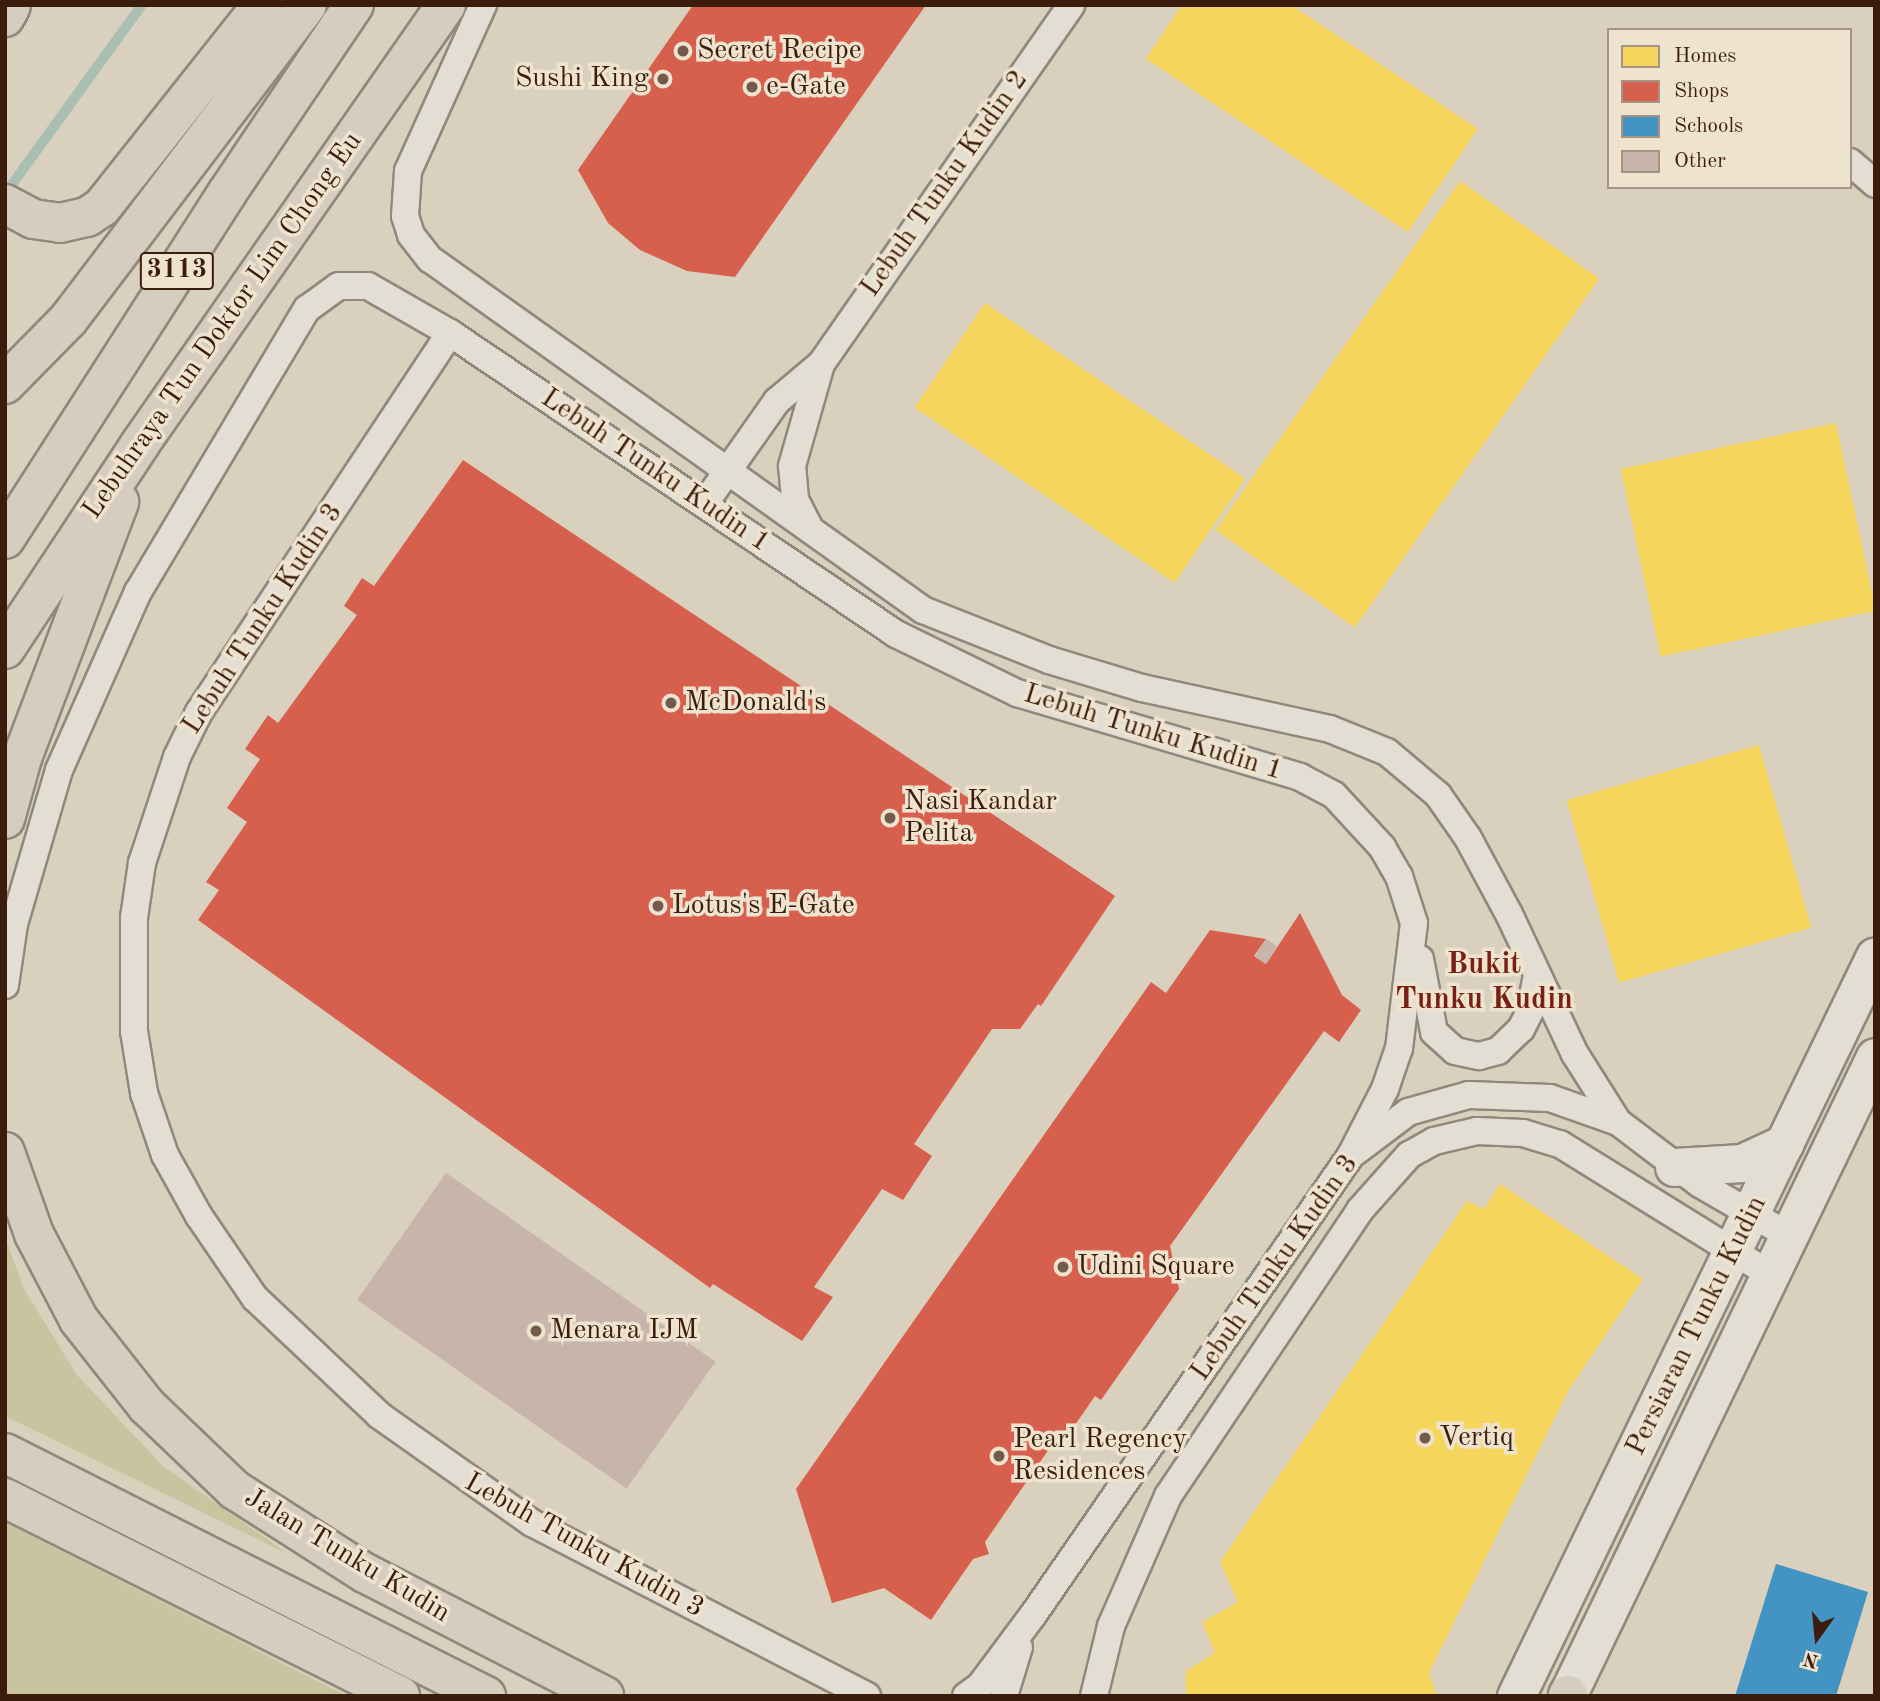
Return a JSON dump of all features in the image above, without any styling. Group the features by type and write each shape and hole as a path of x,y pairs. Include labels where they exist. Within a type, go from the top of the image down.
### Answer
{"highway":[{"path":"5,18 11,5"},
{"path":"5,204 33,219 60,223 88,217 116,192 262,5"},
{"path":"5,384 68,320 307,5"},
{"name":"Lebuhraya Tun Doktor Lim Chong Eu","path":"5,539 228,192 354,5"},
{"name":"Lebuhraya Tun Doktor Lim Chong Eu","path":"5,649 140,444 446,5"},
{"path":"5,819 22,758 140,444"},
{"name":"Jalan Tunku Kudin","path":"5,1152 34,1234 79,1320 147,1406 235,1490 365,1573 604,1696"},
{"name":"Jalan Tunku Kudin","path":"5,1453 486,1696"},
{"path":"5,1498 400,1696"},
{"path":"415,1660 475,1696"}],"street":[{"name":"Lebuh Tunku Kudin 1","path":"483,5 413,151 404,193 411,234 430,259 728,470 812,534 923,610 987,639 1142,688 1331,729 1387,752 1438,795 1468,838 1575,1054 1618,1122 1674,1167 1750,1215 1788,1235"},
{"name":"Lebuh Tunku Kudin 2","path":"705,503 777,401 821,364 1071,5"},
{"path":"1852,164 1875,184"},
{"name":"Lebuh Tunku Kudin 1","path":"5,985 14,924 38,834 92,690 138,592 307,309 339,286 368,286 450,333 896,634 1017,692 1300,777 1334,795 1382,847 1399,876 1414,923 1399,1048 1385,1089 1352,1156"},
{"name":"Lebuh Tunku Kudin 3","path":"450,333 199,712 177,757 142,863 134,918 134,1031 145,1093 177,1176 256,1298 301,1346 379,1415 531,1523 867,1696"},
{"name":"Lebuh Tunku Kudin 2","path":"812,534 796,499 792,466 821,364"},
{"path":"1414,923 1434,1032 1455,1051 1479,1056 1498,1051 1511,1041 1530,1011 1536,975"},
{"name":"Persiaran Tunku Kudin","path":"1516,1696 1875,956"},
{"name":"Persiaran Tunku Kudin","path":"1568,1695 1875,1056"},
{"name":"Lebuh Tunku Kudin 3","path":"966,1696 980,1686 1033,1615 1352,1156 1408,1112 1469,1095 1550,1098 1618,1122"},
{"name":"Lebuh Tunku Kudin 3","path":"1094,1696 1111,1626 1158,1516 1360,1210 1409,1155 1434,1141 1477,1131 1523,1133 1560,1144 1732,1254"},
{"path":"1674,1167 1742,1163 1786,1143"},
{"path":"1732,1254 1770,1274"},
{"name":"Lebuh Tunku Kudin 3","path":"1004,1696 1033,1615"}],"shaded area":[{"path":"5,1237 24,1289 77,1375 163,1466 288,1554 5,1416"},
{"path":"6,1523 347,1696 5,1696"}],"building: Homes":[{"path":"1182,5 1291,5 1478,129 1408,232 1146,59"},
{"path":"1460,181 1599,279 1355,627 1216,530"},
{"path":"985,303 1245,479 1175,583 915,407"},
{"path":"1836,423 1875,611 1661,657 1621,469"},
{"path":"1759,745 1811,928 1619,983 1567,800"},
{"name":"Vertiq","path":"1500,1184 1643,1279 1568,1391 1429,1673 1437,1696 1186,1696 1186,1671 1215,1653 1202,1622 1238,1602 1220,1562 1467,1201 1484,1209"},
{"name":"Pearl Regency Residences","path":"1063,1300 1122,1341 1087,1391 1095,1396 1066,1438 1060,1433 985,1542 989,1554 973,1559 931,1620 884,1588 832,1603 810,1534 926,1498"}],"building: Shops":[{"name":"e-Gate","path":"693,5 926,5 735,277 687,271 640,250 608,223 578,170"},
{"name":"Lotus's E-Gate","path":"463,460 1115,896 1041,1006 1038,1004 1020,1029 992,1029 914,1144 932,1156 903,1200 882,1189 814,1287 833,1297 802,1341 713,1284 710,1288 198,920 219,890 206,882 247,822 227,808 260,759 245,749 268,715 278,723 357,615 344,606 362,578 374,586"},
{"name":"Udini Square","path":"1300,913 1342,995 1361,1010 1339,1042 1324,1031 1170,1246 1179,1289 1101,1400 1095,1396 1066,1438 1060,1433 985,1542 989,1554 973,1559 931,1620 884,1588 832,1603 796,1489 1151,982 1166,993 1210,930 1266,939 1254,956 1266,964"}],"building: Schools":[{"path":"1776,1564 1868,1592 1836,1696 1735,1696"}],"building: Other":[{"path":"1266,939 1277,946 1266,964 1255,957"},
{"name":"Menara IJM","path":"446,1173 716,1362 627,1489 357,1300"}],"waterway":[{"path":"5,194 142,5"}],"place":[{"name":"Secret Recipe","path":"683,51"},
{"name":"Sushi King","path":"663,79"},
{"name":"e-Gate","path":"752,87"},
{"name":"McDonald's","path":"671,703"},
{"name":"Nasi Kandar Pelita","path":"890,818"},
{"name":"Lotus's E-Gate","path":"658,906"},
{"name":"Udini Square","path":"1063,1267"},
{"name":"Menara IJM","path":"536,1331"},
{"name":"Vertiq","path":"1425,1438"},
{"name":"Pearl Regency Residences","path":"999,1456"}],"district":[{"name":"Bukit Tunku Kudin","path":"1484,982"}]}
